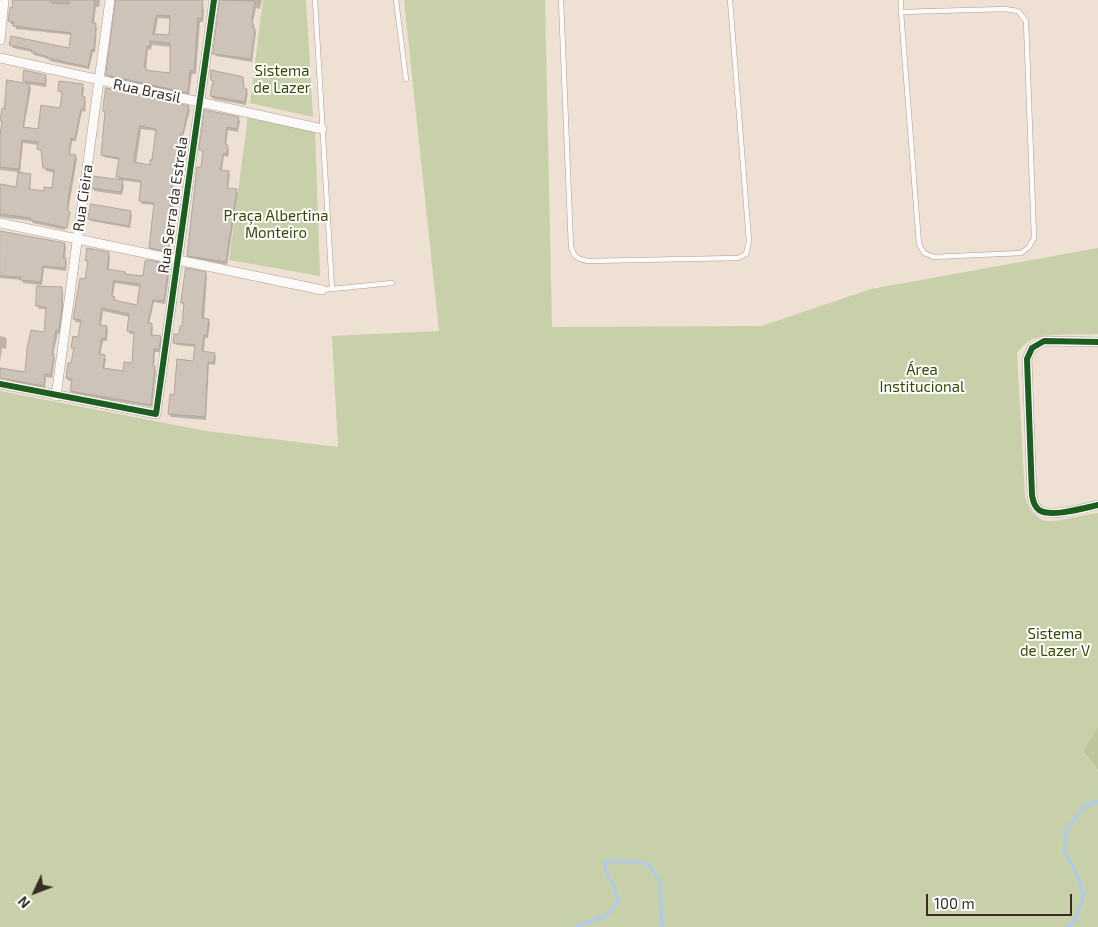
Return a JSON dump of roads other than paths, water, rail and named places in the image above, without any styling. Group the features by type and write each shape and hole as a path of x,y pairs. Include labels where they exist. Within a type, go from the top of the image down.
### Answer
{"street":[{"path":"0,40 4,0"},
{"name":"Rua Cieira","path":"56,396 110,0"},
{"name":"Rua Serra da Estrela","path":"56,396 156,414 214,0"},
{"name":"Rua Brasil","path":"0,58 322,129"},
{"path":"0,223 327,289"},
{"path":"1098,342 1044,341 1032,348 1027,359 1032,495 1034,504 1045,513 1098,505"},
{"path":"0,384 56,396"}],"lane":[{"path":"315,0 322,129 327,289 392,283"},
{"path":"396,0 406,79"},
{"path":"561,0 571,247 574,256 578,260 738,258 746,254 749,241 730,0"},
{"path":"901,0 901,12 919,244 924,253 934,257 1021,253 1029,247 1034,238 1026,21 1018,11 1005,9 901,12"}],"waterway":[{"path":"1068,927 1075,920 1084,894 1064,851 1066,830 1084,807 1098,801"},
{"path":"575,927 606,916 618,902 614,886 606,873 605,861 628,861 648,864 660,881 662,927"}],"park label":[{"name":"Sistema de Lazer","path":"282,80"},
{"name":"Praça Albertina Monteiro","path":"276,224"},
{"name":"Área Institucional","path":"922,378"},
{"name":"Sistema de Lazer V","path":"1055,642"}]}
